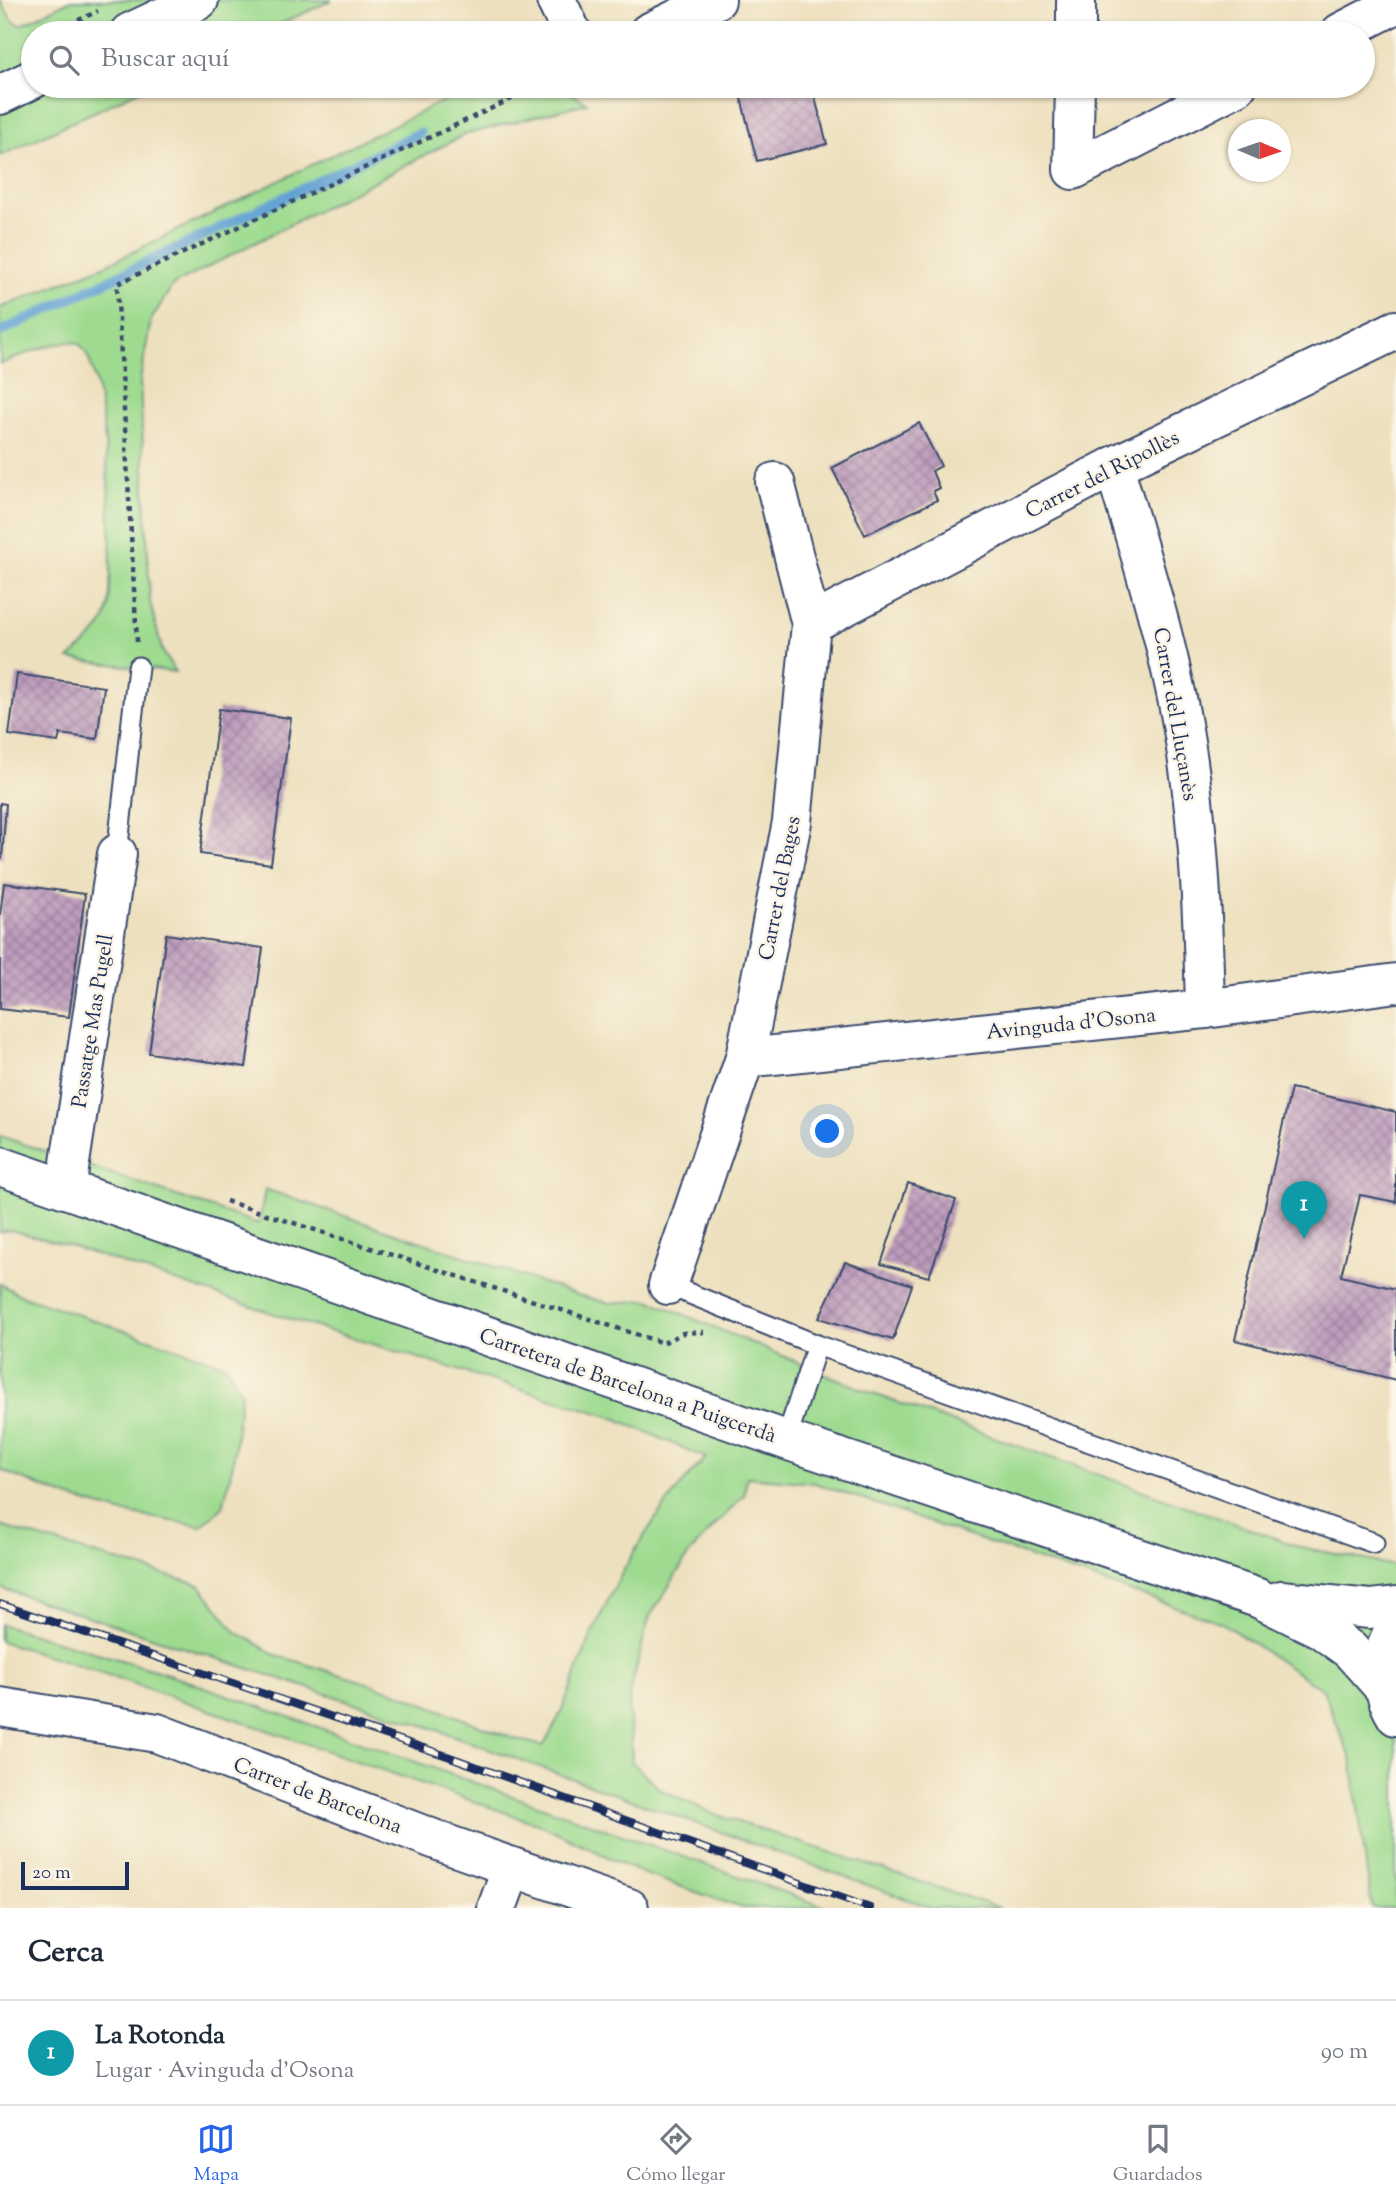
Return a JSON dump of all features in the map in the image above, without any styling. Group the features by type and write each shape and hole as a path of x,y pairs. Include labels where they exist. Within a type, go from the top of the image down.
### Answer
{"street":[{"path":"119,19 199,0"},
{"path":"556,0 566,21"},
{"path":"673,21 716,0"},
{"path":"1076,0 1076,21"},
{"path":"1363,21 1396,4"},
{"path":"0,94 21,84"},
{"path":"1075,98 1073,170 1214,98"},
{"name":"Carrer del Ripollès","path":"811,624 1114,466 1396,330"},
{"name":"Carrer del Lluçanès","path":"1114,466 1156,605 1187,754 1203,906 1205,1009"},
{"name":"Carrer del Bages","path":"668,1285 746,1058 792,822 811,624 775,482"},
{"name":"Passatge Mas Pugell","path":"66,1189 117,854"},
{"name":"Avinguda d'Osona","path":"746,1058 1205,1009 1396,984"},
{"name":"Carretera de Barcelona a Puigcerdà","path":"0,1166 786,1440 1258,1598 1321,1629 1350,1650 1390,1702"},
{"name":"Carretera de Barcelona a Puigcerdà","path":"1258,1598 1370,1608 1396,1606"},
{"path":"1390,1702 1385,1654 1396,1627"},
{"name":"Carrer de Barcelona","path":"0,1707 157,1733 512,1867 629,1908"},
{"path":"497,1908 512,1867"}],"lane":[{"path":"117,854 138,667"},
{"path":"668,1285 817,1345 1374,1542"},
{"path":"786,1440 817,1345"}],"path":[{"path":"138,667 117,284 513,98"},
{"path":"216,1198 663,1343 683,1333 708,1332"}],"green space":[{"path":"0,0 12,20 21,25 21,98 123,98 0,156"},
{"path":"71,0 332,0 287,21 29,21"},
{"path":"449,98 579,98 587,103 464,135 173,285 151,320 140,381 150,602 162,650 175,672 69,659 98,631 108,610 110,513 103,424 96,385 88,357 77,343 50,345 0,364 0,308 106,265"},
{"path":"0,1136 259,1224 265,1189 581,1296 609,1303 649,1300 871,1393 1300,1547 1396,1566 1396,1908 1372,1908 1351,1758 1323,1690 1222,1623 815,1483 747,1477 744,1495 691,1551 649,1618 629,1696 632,1762 661,1790 714,1814 1000,1908 931,1908 426,1726 0,1588 0,1526 200,1585 235,1631 276,1655 390,1690 512,1738 543,1746 561,1712 595,1627 621,1575 669,1501 706,1458 612,1417 290,1319 67,1245 10,1230 0,1232"},
{"path":"0,1284 20,1295 226,1365 241,1393 233,1463 223,1507 201,1526 120,1512 70,1498 0,1470"},
{"path":"0,1624 168,1674 828,1908 742,1908 639,1872 544,1826 85,1667 0,1641"}],"building":[{"path":"741,98 815,98 827,144 757,161"},
{"path":"919,423 941,466 932,471 939,488 933,491 937,500 865,535 832,468"},
{"path":"17,674 104,687 97,739 60,734 58,742 9,735"},
{"path":"219,709 291,718 271,864 200,854"},
{"path":"0,803 6,804 2,859 0,859"},
{"path":"4,883 85,894 69,1017 0,1009 0,915"},
{"path":"166,934 263,948 246,1067 149,1053"},
{"path":"1291,1088 1396,1112 1396,1202 1360,1195 1341,1276 1396,1289 1396,1380 1235,1340"},
{"path":"908,1183 956,1200 929,1277 881,1264"},
{"path":"845,1262 912,1285 893,1340 819,1318"}],"waterway":[{"path":"0,332 420,133"}],"railway":[{"path":"0,1604 450,1757 870,1908"}],"place":[{"name":"La Rotonda","path":"1304,1239"}]}
